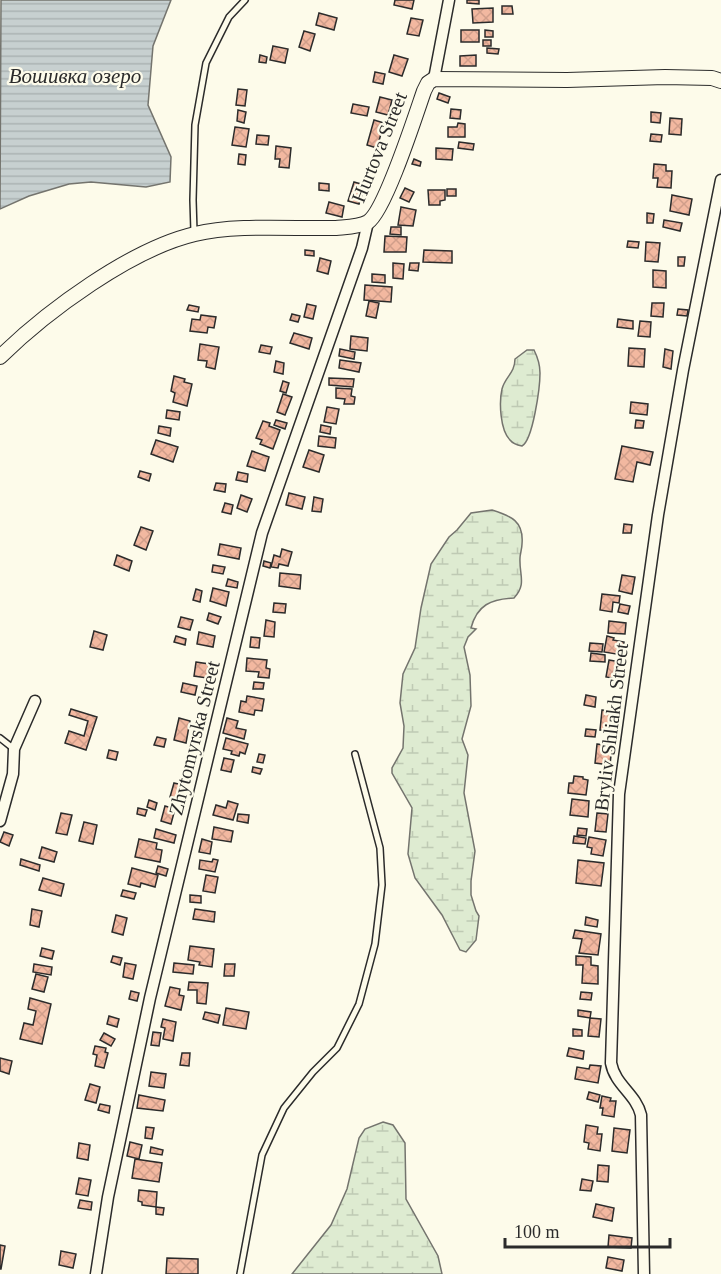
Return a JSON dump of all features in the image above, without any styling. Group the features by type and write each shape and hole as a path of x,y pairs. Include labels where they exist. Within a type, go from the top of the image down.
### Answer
{"street":[{"path":"434,79 449,0"},
{"name":"Hurtova Street","path":"0,357 59,306 149,250 194,234 222,229 336,228 368,222 380,206 424,91 428,83 434,79 557,80 665,77 712,78 721,81"},
{"name":"Bryliv Shliakh Street","path":"644,1274 641,1115 639,1103 619,1083 610,1063 619,794 658,516 683,370 721,180"},
{"name":"Zhytomyrska Street","path":"96,1274 108,1197 150,998 262,534 363,249 368,222"},
{"path":"0,821 13,774 14,749 35,701"}],"lane":[{"path":"194,234 195,125 206,63 229,17 244,0"},
{"path":"0,738 14,749"},
{"path":"240,1274 262,1155 284,1108 313,1071 338,1048 359,1004 375,944 382,885 380,848 354,754"}],"green space":[{"path":"527,350 534,350 540,367 540,380 533,424 522,446 512,442 504,430 501,401 503,385 513,368 515,359"},
{"path":"492,510 510,517 521,530 521,584 514,598 492,602 481,609 471,628 476,629 468,637 464,647 470,675 471,706 462,739 468,755 464,793 475,851 471,895 479,916 476,940 466,952 460,950 442,915 415,878 408,854 412,808 392,773 392,768 403,748 404,726 400,703 403,674 415,648 431,564 449,537 471,513"},
{"path":"383,1122 393,1125 405,1143 406,1199 438,1256 442,1274 292,1274 331,1225 347,1189 359,1138 365,1129"}],"water":[{"name":"Вошивка озеро","path":"1,0 171,0 153,46 148,105 171,157 170,182 146,187 91,182 69,184 29,196 0,209"}],"building":[{"path":"395,0 414,0 412,9 394,5"},
{"path":"467,0 479,0 479,4 467,3"},
{"path":"502,6 512,6 513,14 502,14"},
{"path":"493,8 493,22 473,23 472,9"},
{"path":"319,13 337,18 334,30 316,25"},
{"path":"411,18 423,20 419,36 407,34"},
{"path":"461,30 479,30 479,42 461,42"},
{"path":"485,30 493,31 493,37 485,37"},
{"path":"304,31 315,34 310,51 299,47"},
{"path":"483,40 491,40 491,46 483,46"},
{"path":"273,46 288,49 285,63 270,60"},
{"path":"487,48 499,49 498,54 487,53"},
{"path":"260,55 267,57 266,63 259,62"},
{"path":"394,55 408,59 402,76 389,72"},
{"path":"476,55 476,66 460,66 460,56"},
{"path":"375,72 385,74 383,84 373,82"},
{"path":"238,89 247,90 245,106 236,105"},
{"path":"439,93 450,97 448,103 437,99"},
{"path":"380,97 392,100 388,115 376,112"},
{"path":"353,104 369,107 367,116 351,113"},
{"path":"451,109 461,110 460,119 450,118"},
{"path":"238,110 246,112 244,123 237,121"},
{"path":"651,112 661,113 660,123 651,122"},
{"path":"670,118 682,119 681,135 669,134"},
{"path":"374,120 384,123 377,148 367,145"},
{"path":"458,123 465,124 465,137 448,137 448,127 457,127"},
{"path":"235,127 249,129 246,147 232,145"},
{"path":"651,134 662,135 661,142 650,141"},
{"path":"257,135 269,136 268,145 256,144"},
{"path":"459,142 474,144 473,150 458,148"},
{"path":"276,146 291,148 289,168 279,167 280,159 275,159"},
{"path":"436,148 453,149 452,160 436,159"},
{"path":"239,154 246,155 245,165 238,164"},
{"path":"414,159 421,162 420,166 412,164"},
{"path":"654,164 666,165 666,171 672,171 671,188 657,187 658,178 653,178"},
{"path":"354,182 365,185 359,204 348,201"},
{"path":"319,183 329,184 329,191 319,190"},
{"path":"405,188 414,192 409,202 400,198"},
{"path":"447,189 456,189 456,196 447,196"},
{"path":"428,190 445,190 445,200 440,201 440,205 429,205"},
{"path":"672,195 692,199 689,215 670,211"},
{"path":"329,202 344,206 342,217 326,213"},
{"path":"401,207 416,210 413,226 398,225"},
{"path":"647,213 654,214 653,223 647,223"},
{"path":"664,220 682,223 680,231 663,227"},
{"path":"391,227 401,227 401,235 390,234"},
{"path":"385,236 407,237 406,252 384,252"},
{"path":"628,241 639,242 638,248 627,247"},
{"path":"646,242 660,243 658,262 645,261"},
{"path":"305,250 314,251 314,256 305,255"},
{"path":"424,250 452,251 452,263 423,262"},
{"path":"678,257 685,257 684,266 678,266"},
{"path":"320,258 331,261 328,274 317,271"},
{"path":"393,263 404,264 403,279 393,278"},
{"path":"410,263 419,263 418,271 409,270"},
{"path":"653,270 666,271 666,288 653,287"},
{"path":"372,274 385,275 385,283 372,282"},
{"path":"365,285 392,287 391,302 364,300"},
{"path":"369,301 379,303 376,318 366,316"},
{"path":"652,303 664,303 663,317 651,316"},
{"path":"307,304 316,306 313,319 304,317"},
{"path":"189,305 199,307 198,312 187,310"},
{"path":"678,309 688,310 687,316 677,315"},
{"path":"292,314 300,316 298,322 290,320"},
{"path":"201,315 216,317 214,328 208,327 207,333 190,331 192,319 200,320"},
{"path":"618,319 633,321 633,329 617,327"},
{"path":"640,321 651,322 650,337 638,336"},
{"path":"294,333 312,338 309,349 290,343"},
{"path":"351,336 368,338 367,351 350,349"},
{"path":"200,344 219,347 215,369 206,367 207,361 198,360"},
{"path":"261,345 272,347 270,354 259,352"},
{"path":"629,348 645,349 644,367 628,366"},
{"path":"340,349 355,352 354,359 339,356"},
{"path":"665,349 673,351 671,369 663,367"},
{"path":"340,360 361,363 359,372 339,368"},
{"path":"276,361 284,363 283,374 274,372"},
{"path":"174,376 192,384 187,406 173,402 175,393 171,391"},
{"path":"329,378 354,379 353,387 329,385"},
{"path":"283,381 289,383 286,393 280,391"},
{"path":"336,388 352,389 351,396 355,397 354,404 344,404 345,399 336,398"},
{"path":"283,394 292,397 285,415 277,412"},
{"path":"631,402 648,404 647,415 630,413"},
{"path":"327,407 339,409 336,424 324,422"},
{"path":"167,410 180,412 179,420 166,418"},
{"path":"276,420 287,423 285,429 274,425"},
{"path":"636,420 644,421 643,428 635,428"},
{"path":"263,421 280,430 273,449 260,444 262,440 256,438"},
{"path":"321,425 331,427 330,434 320,432"},
{"path":"159,426 171,428 170,436 158,433"},
{"path":"319,436 336,438 335,448 318,446"},
{"path":"156,440 178,447 173,462 151,454"},
{"path":"622,446 653,452 650,465 637,462 633,482 615,479"},
{"path":"309,450 324,455 319,472 303,467"},
{"path":"252,451 269,457 265,471 247,466"},
{"path":"140,471 151,474 149,481 138,477"},
{"path":"238,472 248,474 247,482 236,480"},
{"path":"216,483 226,484 225,492 214,490"},
{"path":"289,493 305,497 302,509 286,505"},
{"path":"241,495 252,499 247,512 237,508"},
{"path":"314,497 323,499 321,512 312,511"},
{"path":"225,503 233,505 231,514 222,512"},
{"path":"624,524 632,525 631,533 623,533"},
{"path":"141,527 153,531 146,550 134,545"},
{"path":"220,544 241,548 239,559 218,555"},
{"path":"282,549 292,552 288,566 279,564 278,568 271,567 274,555 280,557"},
{"path":"117,555 132,561 129,571 114,565"},
{"path":"264,561 271,563 270,568 263,566"},
{"path":"213,565 225,567 223,574 212,572"},
{"path":"280,573 301,575 300,589 279,586"},
{"path":"622,575 635,577 632,594 619,591"},
{"path":"228,579 238,582 237,588 226,586"},
{"path":"213,588 229,592 226,606 210,601"},
{"path":"196,589 202,591 200,602 193,600"},
{"path":"602,594 620,596 619,603 613,602 612,612 600,610"},
{"path":"274,603 286,604 285,613 273,612"},
{"path":"620,604 630,606 628,614 618,612"},
{"path":"209,613 221,617 218,624 207,620"},
{"path":"181,617 193,620 190,630 178,627"},
{"path":"266,620 275,622 274,637 264,636"},
{"path":"609,621 626,623 625,634 608,633"},
{"path":"94,631 107,635 103,650 90,647"},
{"path":"199,632 215,636 213,647 197,644"},
{"path":"176,636 186,639 185,645 174,642"},
{"path":"607,636 624,642 622,655 604,652"},
{"path":"251,637 260,638 259,648 250,647"},
{"path":"590,643 603,644 602,652 589,651"},
{"path":"591,653 605,655 605,662 590,661"},
{"path":"247,658 267,660 266,668 270,669 269,678 258,677 259,672 246,671"},
{"path":"609,660 621,662 618,679 606,677"},
{"path":"196,662 209,664 207,678 194,676"},
{"path":"254,682 264,683 263,689 253,689"},
{"path":"183,683 197,686 195,695 181,692"},
{"path":"586,695 596,697 595,707 584,705"},
{"path":"247,696 264,699 262,711 255,710 254,715 239,712 241,701 246,702"},
{"path":"71,709 97,717 86,750 65,743 69,731 84,736 88,721 69,715"},
{"path":"602,710 616,712 614,731 600,730"},
{"path":"179,718 190,721 186,743 174,740"},
{"path":"227,718 238,721 236,728 246,730 244,739 223,733"},
{"path":"586,729 596,730 595,737 585,736"},
{"path":"157,737 166,739 164,747 154,745"},
{"path":"226,738 248,744 245,754 240,752 239,756 223,749"},
{"path":"597,744 612,746 610,765 595,763"},
{"path":"109,750 118,752 116,760 107,758"},
{"path":"259,754 265,755 263,763 257,762"},
{"path":"224,758 234,760 231,772 221,770"},
{"path":"253,767 262,769 260,774 252,772"},
{"path":"574,776 588,780 586,795 568,793 569,783 573,783"},
{"path":"174,783 183,785 179,799 170,797"},
{"path":"572,799 589,801 588,817 570,815"},
{"path":"149,800 157,803 155,810 147,807"},
{"path":"228,801 238,804 233,820 213,815 216,805 226,808"},
{"path":"165,806 175,809 171,824 161,821"},
{"path":"138,808 147,810 145,816 137,814"},
{"path":"61,813 72,815 67,835 56,833"},
{"path":"597,813 608,814 606,832 595,831"},
{"path":"238,814 249,815 248,823 237,821"},
{"path":"84,822 97,825 93,844 79,841"},
{"path":"214,827 233,831 231,842 212,839"},
{"path":"578,828 587,829 586,836 577,835"},
{"path":"156,829 176,835 174,843 154,838"},
{"path":"4,832 13,835 9,846 0,842"},
{"path":"574,836 586,838 585,844 573,843"},
{"path":"589,837 606,840 603,856 591,854 592,848 587,847"},
{"path":"139,839 157,843 156,849 162,850 160,862 135,857"},
{"path":"202,839 212,842 210,854 199,852"},
{"path":"42,847 57,852 54,862 39,858"},
{"path":"21,859 40,865 39,871 20,865"},
{"path":"213,859 218,860 215,872 199,869 200,860 212,862"},
{"path":"578,860 604,863 601,886 576,883"},
{"path":"158,866 168,869 166,876 156,873"},
{"path":"132,868 158,875 155,887 141,883 140,887 128,884"},
{"path":"206,875 218,877 215,893 203,891"},
{"path":"43,878 64,884 61,896 39,890"},
{"path":"123,890 136,893 134,899 121,896"},
{"path":"190,895 201,896 201,903 190,902"},
{"path":"32,909 42,911 39,927 30,925"},
{"path":"195,909 215,912 214,922 193,919"},
{"path":"116,915 127,918 123,935 112,932"},
{"path":"586,917 598,920 597,927 585,925"},
{"path":"575,930 601,934 598,955 579,953 582,939 573,938"},
{"path":"190,946 214,949 212,967 188,960"},
{"path":"42,948 54,951 52,959 40,956"},
{"path":"113,956 122,958 120,965 111,962"},
{"path":"576,956 591,957 591,965 598,966 598,984 582,983 583,965 576,965"},
{"path":"125,963 136,965 133,979 123,977"},
{"path":"174,963 194,965 193,974 173,972"},
{"path":"34,964 52,967 51,975 33,972"},
{"path":"225,964 235,964 234,976 224,976"},
{"path":"36,974 48,977 44,992 32,989"},
{"path":"189,982 208,983 206,1004 197,1003 197,990 188,990"},
{"path":"170,987 180,989 179,995 184,996 181,1010 165,1006"},
{"path":"131,991 139,993 137,1001 129,999"},
{"path":"581,992 592,993 591,1000 580,999"},
{"path":"30,998 51,1004 42,1044 20,1039 24,1023 33,1025 36,1011 28,1009"},
{"path":"226,1008 249,1012 246,1029 223,1025"},
{"path":"578,1010 591,1012 590,1018 578,1016"},
{"path":"205,1012 220,1015 218,1023 203,1019"},
{"path":"109,1016 119,1019 117,1027 107,1024"},
{"path":"590,1018 601,1019 599,1037 588,1036"},
{"path":"163,1019 176,1022 173,1041 163,1039 165,1028 161,1027"},
{"path":"573,1029 582,1030 582,1036 573,1036"},
{"path":"153,1032 161,1033 159,1046 151,1045"},
{"path":"104,1033 115,1039 111,1046 100,1040"},
{"path":"95,1046 106,1048 105,1052 108,1053 104,1068 95,1066 97,1055 93,1054"},
{"path":"569,1048 584,1051 583,1059 567,1056"},
{"path":"182,1053 190,1053 189,1066 180,1065"},
{"path":"0,1058 12,1061 9,1074 0,1071"},
{"path":"590,1065 601,1066 598,1083 575,1079 577,1067 589,1069"},
{"path":"151,1072 166,1074 164,1088 149,1086"},
{"path":"90,1084 100,1087 96,1103 85,1100"},
{"path":"589,1092 600,1095 598,1102 587,1099"},
{"path":"139,1095 165,1100 163,1111 137,1108"},
{"path":"602,1096 611,1098 610,1101 616,1101 614,1117 602,1115 603,1108 600,1108"},
{"path":"100,1104 110,1106 109,1113 98,1110"},
{"path":"586,1125 598,1127 597,1134 602,1134 600,1151 588,1149 589,1143 584,1142"},
{"path":"146,1127 154,1128 152,1139 145,1138"},
{"path":"614,1128 630,1130 627,1153 612,1151"},
{"path":"130,1142 142,1145 139,1159 127,1156"},
{"path":"79,1143 90,1145 88,1160 77,1158"},
{"path":"151,1147 163,1150 162,1155 150,1153"},
{"path":"135,1159 162,1163 159,1182 132,1178"},
{"path":"598,1165 609,1166 608,1182 597,1181"},
{"path":"79,1178 91,1180 88,1196 76,1194"},
{"path":"582,1179 593,1181 591,1191 580,1190"},
{"path":"139,1190 157,1192 156,1207 142,1205 142,1202 138,1201"},
{"path":"80,1200 92,1202 91,1210 78,1208"},
{"path":"596,1204 614,1208 612,1221 593,1217"},
{"path":"156,1207 164,1208 163,1215 156,1214"},
{"path":"609,1235 632,1238 631,1248 608,1247"},
{"path":"0,1245 5,1246 1,1269 0,1269"},
{"path":"61,1251 76,1254 73,1268 59,1265"},
{"path":"608,1257 624,1260 622,1271 606,1268"},
{"path":"167,1258 198,1259 198,1274 166,1274"}]}
